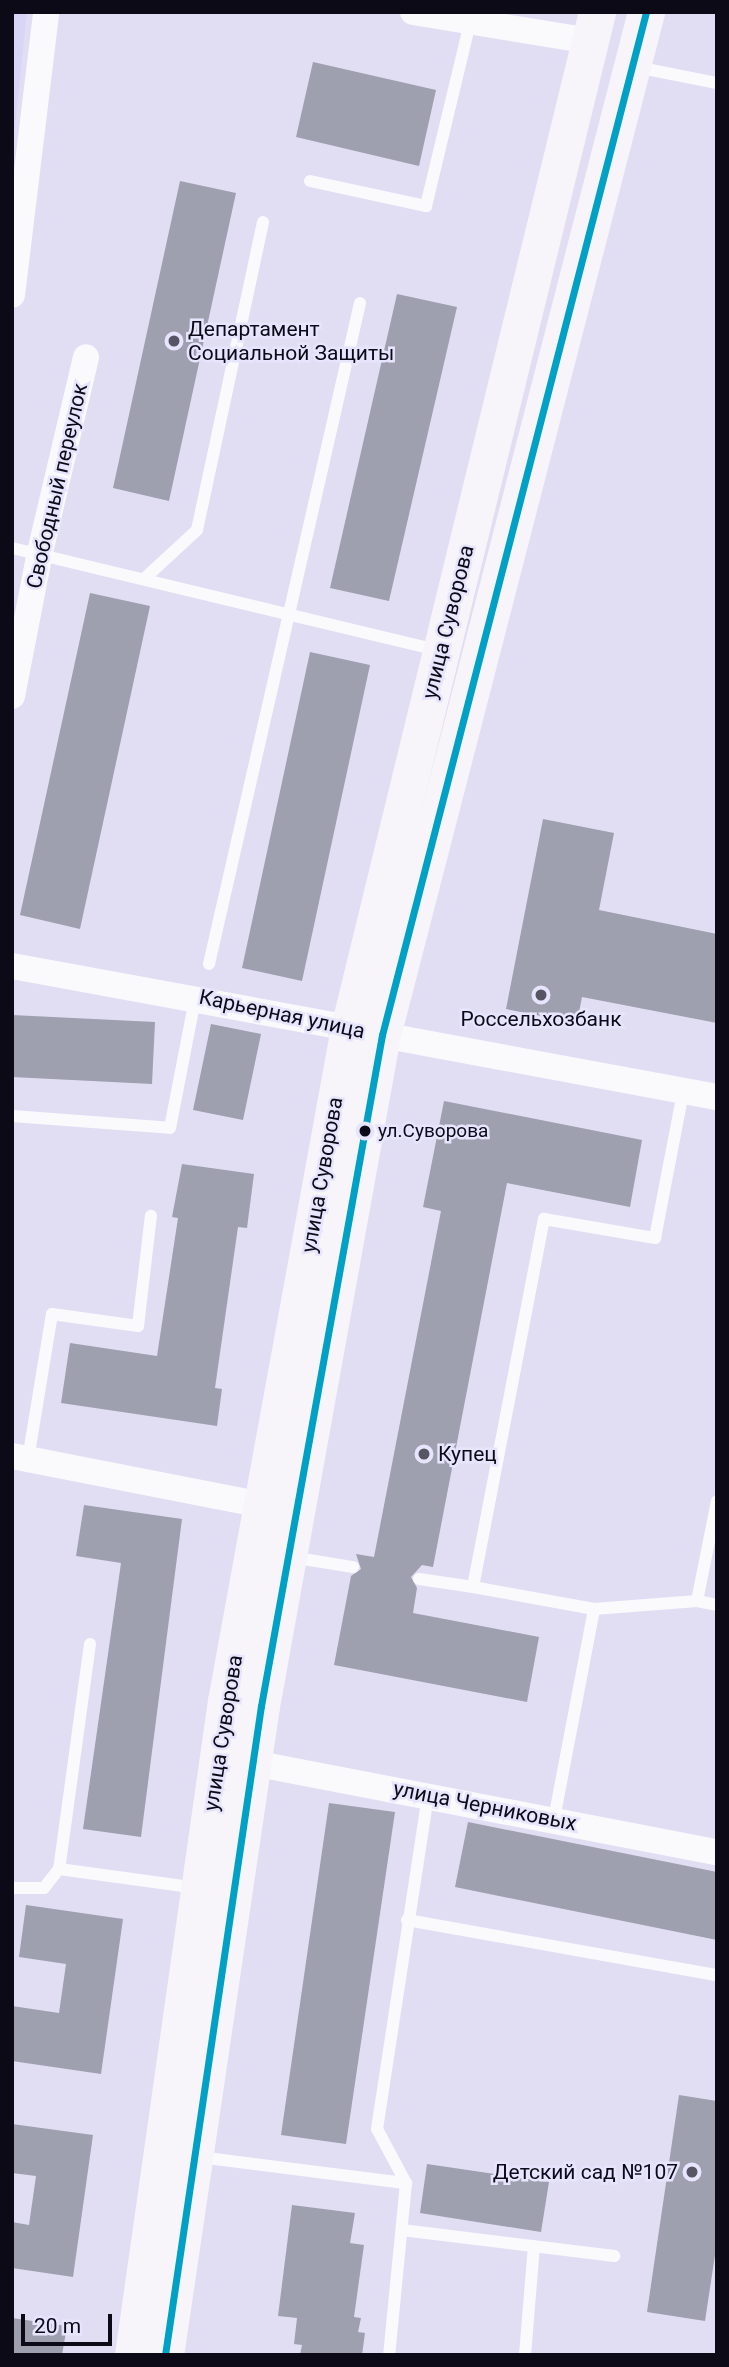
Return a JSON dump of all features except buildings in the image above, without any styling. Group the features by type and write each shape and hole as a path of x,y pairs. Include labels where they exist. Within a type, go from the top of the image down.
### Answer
{"main road":[{"name":"улица Суворова","path":"165,2355 193,2156 366,1032 646,12"},
{"name":"улица Суворова","path":"133,2355 200,1888 261,1505 366,1032 441,651 594,27"},
{"path":"594,27 634,59"}],"street":[{"path":"12,295 46,12"},
{"path":"413,12 471,19 594,27"},
{"name":"Свободный переулок","path":"12,696 40,552 86,357"},
{"name":"Карьерная улица","path":"12,966 196,996 366,1032 717,1097"},
{"path":"20,1458 261,1505"},
{"name":"улица Черниковых","path":"253,1763 717,1852"}],"lane":[{"path":"310,181 426,206 471,19"},
{"path":"634,59 717,83"},
{"path":"145,578 197,530 263,222"},
{"path":"209,964 360,303"},
{"path":"12,548 40,552 441,651"},
{"path":"12,1116 170,1128 196,996"},
{"path":"474,1587 544,1219 655,1238 683,1091"},
{"path":"20,1458 52,1314 138,1326 151,1216"},
{"path":"697,1601 717,1501"},
{"path":"286,1556 353,1567"},
{"path":"419,1579 594,1609 697,1601 717,1605"},
{"path":"554,1819 594,1609"},
{"path":"12,1888 44,1888 59,1869 90,1644"},
{"path":"389,2355 406,2183 377,2129 428,1795"},
{"path":"59,1869 200,1888"},
{"path":"407,1920 717,1975"},
{"path":"193,2156 406,2183"},
{"path":"402,2231 614,2256"},
{"path":"525,2355 534,2246"}],"shaded area":[{"path":"12,12 27,12 12,154"}],"transit line":[{"path":"165,2355 261,1706 382,1035 646,12"}],"place":[{"name":"Департамент Социальной Защиты","path":"174,341"},
{"name":"Россельхозбанк","path":"541,995"},
{"name":"ул.Суворова","path":"365,1131"},
{"name":"Купец","path":"424,1454"},
{"name":"Детский сад №107","path":"692,2172"}]}
